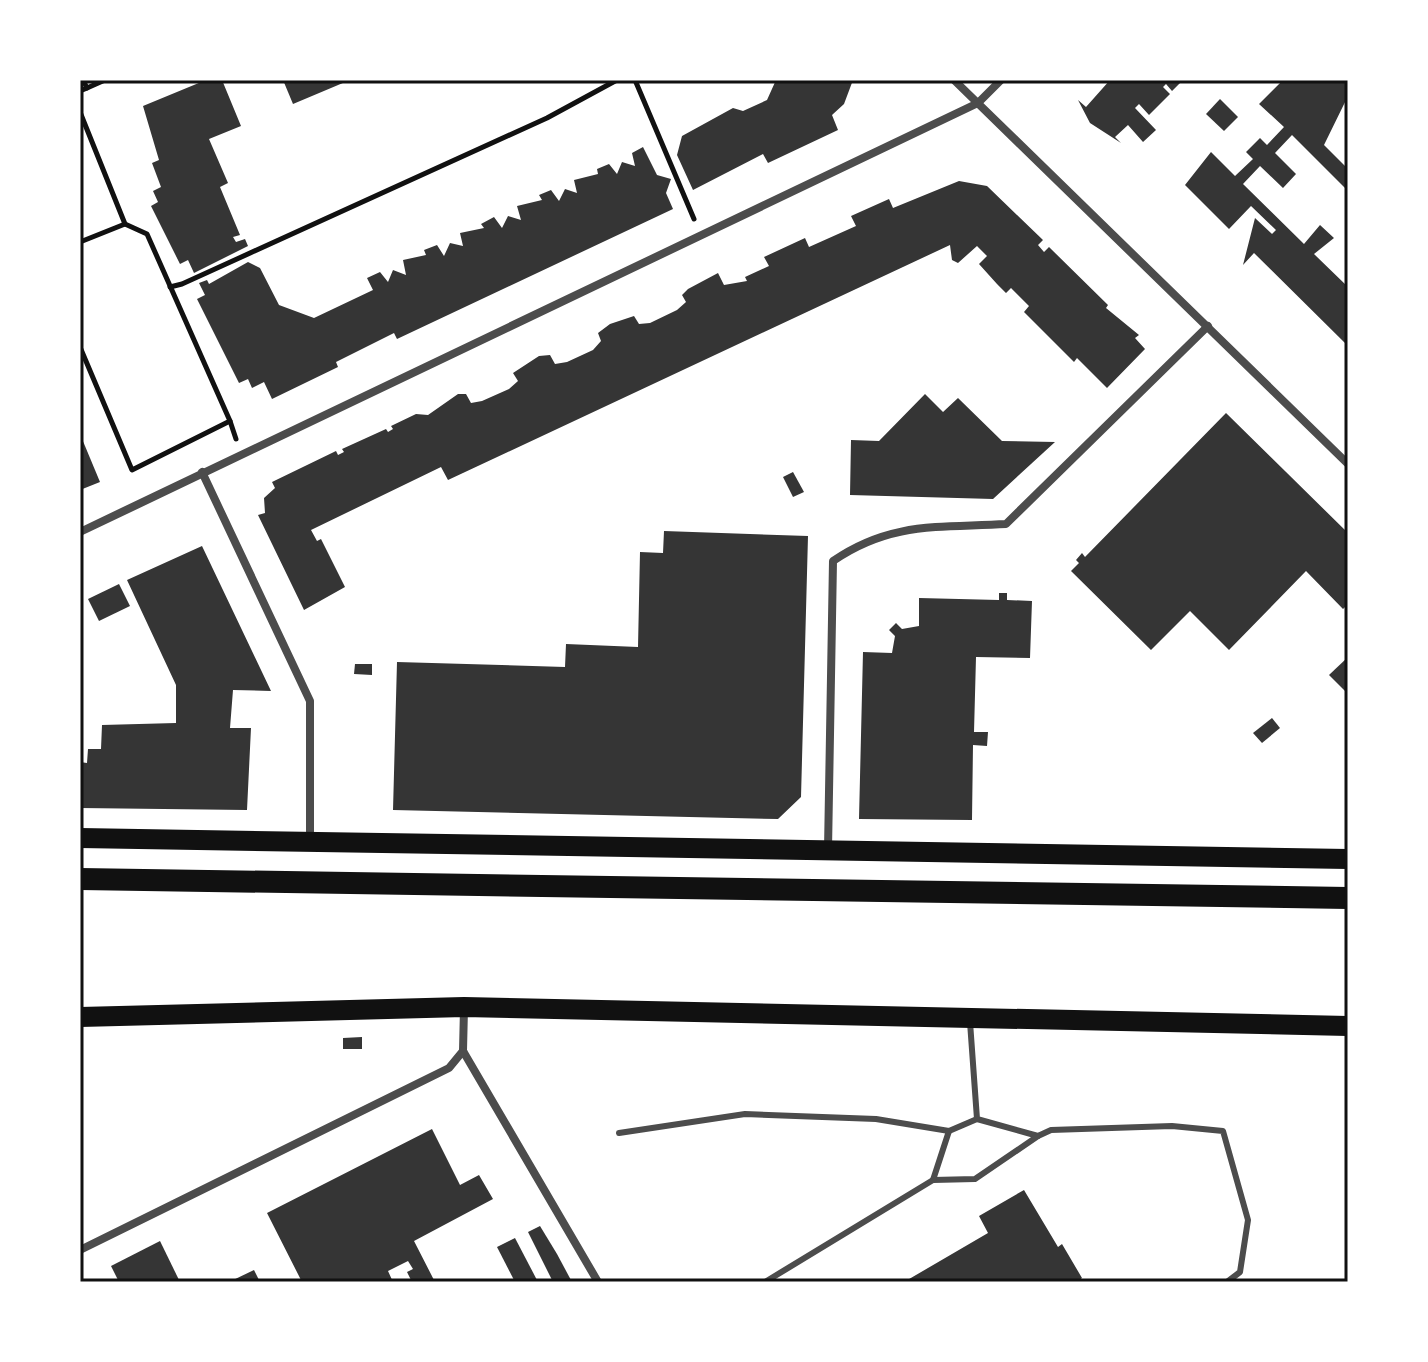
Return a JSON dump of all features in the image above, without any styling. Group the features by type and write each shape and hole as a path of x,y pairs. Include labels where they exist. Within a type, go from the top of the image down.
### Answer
{"highway":[{"path":"80,879 1348,898"}],"main road":[{"path":"80,838 1348,859"},
{"path":"80,1017 464,1007 1348,1026"}],"street":[{"path":"954,80 1348,464"},
{"path":"80,532 978,103 1001,80"},
{"path":"828,851 833,561 855,546 891,531 1006,524 1208,326"},
{"path":"202,472 310,701 310,842"},
{"path":"464,1007 463,1051 598,1282"},
{"path":"80,1250 449,1068 463,1051"}],"lane":[{"path":"970,1018 977,1119"},
{"path":"619,1133 745,1114 876,1119 949,1131 977,1119 1038,1136"},
{"path":"765,1282 933,1180 975,1179 1051,1130 1172,1126 1223,1131 1248,1220 1240,1272 1227,1282"},
{"path":"933,1180 949,1131"}],"path":[{"path":"83,80 83,90 105,80"},
{"path":"170,287 502,139 617,80"},
{"path":"635,80 700,234"},
{"path":"80,112 125,224 147,234 230,421 132,470 80,347"},
{"path":"80,242 125,224"}],"building":[{"path":"206,80 222,80 241,126 209,139 228,183 220,187 240,235 233,237 236,242 245,239 248,246 194,273 188,260 180,264 151,206 158,202 153,191 161,187 152,163 159,160 143,106"},
{"path":"283,80 350,80 293,104"},
{"path":"776,80 853,80 844,104 832,115 838,130 768,163 763,154 693,190 677,155 682,136 733,108 743,111 767,100"},
{"path":"1110,80 1183,80 1172,91 1166,84 1163,87 1170,94 1149,115 1139,104 1135,108 1156,130 1143,142 1128,125 1115,137 1121,143 1090,123 1078,100 1086,107"},
{"path":"1283,80 1348,80 1348,96 1324,145 1348,169 1348,191 1292,135 1275,153 1296,174 1283,188 1260,166 1243,184 1304,244 1320,225 1334,238 1314,254 1348,287 1348,346 1254,253 1243,265 1255,218 1272,234 1276,230 1251,206 1229,229 1185,185 1211,152 1235,176 1253,159 1246,152 1260,138 1267,145 1284,127 1259,104"},
{"path":"1220,99 1238,117 1224,131 1206,114"},
{"path":"643,147 657,175 671,179 666,193 673,209 397,339 394,333 336,362 338,367 272,399 264,382 252,388 248,379 239,383 197,299 205,295 199,283 207,280 209,284 248,262 260,268 279,305 314,318 373,290 367,278 380,272 388,282 393,270 406,275 403,260 426,255 424,250 437,245 444,256 450,243 463,246 460,233 484,228 481,224 494,217 502,228 508,216 521,220 517,206 542,200 539,195 551,190 559,201 565,189 577,193 574,180 598,174 597,169 609,164 617,174 622,162 635,166 632,153"},
{"path":"959,181 987,186 1043,240 1038,245 1044,252 1049,247 1108,305 1106,308 1139,335 1135,338 1145,349 1107,388 1077,358 1074,362 1024,312 1029,306 1011,288 1006,293 997,284 979,264 987,256 977,246 958,263 952,260 950,245 448,480 441,467 311,530 317,541 321,539 345,587 304,610 258,515 265,513 264,498 275,488 272,482 336,451 338,455 344,452 342,449 386,429 388,432 393,429 391,426 416,414 428,415 458,394 466,394 471,403 509,389 518,381 513,373 539,356 550,355 555,364 593,350 601,341 598,333 610,324 634,316 639,324 650,323 677,310 686,302 682,295 688,289 718,273 724,285 747,281 745,277 769,266 764,257 805,238 809,247 856,226 851,216 889,199 893,208"},
{"path":"925,394 943,412 958,398 1002,441 1055,442 993,499 850,495 851,440 879,441"},
{"path":"1226,413 1348,533 1348,604 1343,609 1306,571 1229,650 1190,611 1151,650 1071,571 1079,563 1076,560 1082,553 1085,557"},
{"path":"80,434 100,482 80,490"},
{"path":"793,472 804,492 793,497 783,477"},
{"path":"664,531 808,536 801,797 778,819 393,810 397,662 565,667 566,644 638,647 640,552 663,553"},
{"path":"202,546 271,691 233,690 230,728 251,728 247,810 80,808 80,762 87,763 88,749 101,749 102,725 176,723 176,685 127,580"},
{"path":"119,584 130,606 99,621 88,599"},
{"path":"999,593 1007,593 1007,600 1032,601 1030,658 976,657 974,732 988,732 987,746 973,745 972,820 859,819 863,652 892,653 895,636 889,630 896,623 902,629 919,626 919,598 999,600"},
{"path":"1348,657 1348,694 1329,675"},
{"path":"355,664 372,664 372,675 354,674"},
{"path":"1272,718 1280,728 1262,743 1253,733"},
{"path":"362,1037 362,1049 343,1049 343,1038"},
{"path":"432,1129 460,1185 479,1175 493,1199 414,1241 435,1282 412,1282 407,1272 413,1269 408,1261 388,1271 393,1282 343,1282 341,1279 302,1282 267,1213"},
{"path":"1024,1190 1058,1247 1062,1244 1082,1278 1077,1282 904,1282 988,1233 979,1216"},
{"path":"540,1226 572,1282 553,1282 528,1232"},
{"path":"515,1238 538,1282 515,1282 497,1247"},
{"path":"160,1241 180,1282 119,1282 111,1266"},
{"path":"254,1270 260,1282 229,1282"}]}
